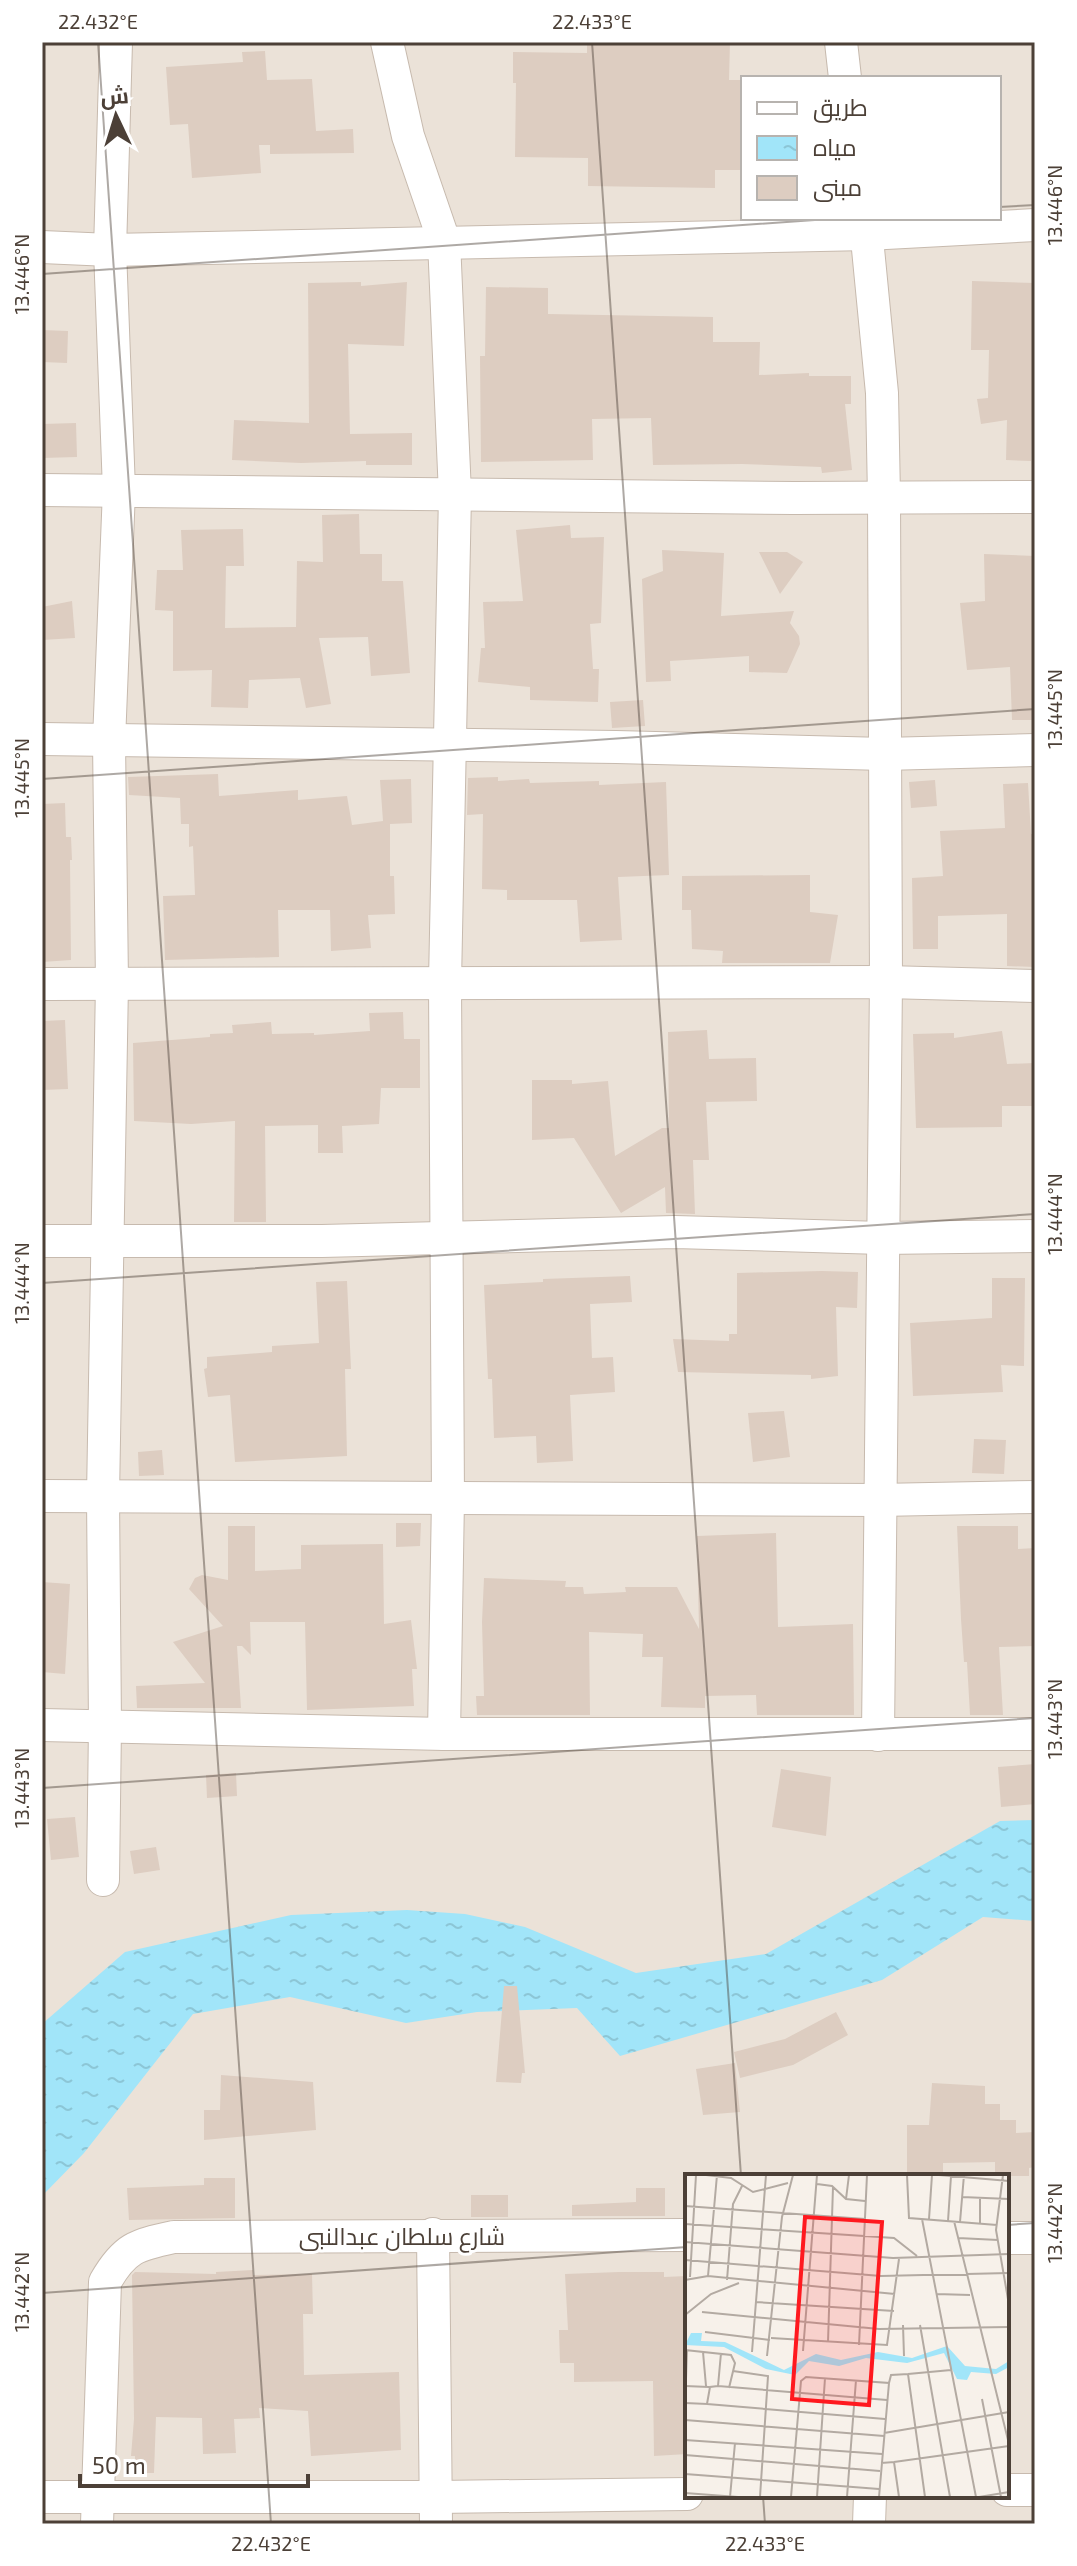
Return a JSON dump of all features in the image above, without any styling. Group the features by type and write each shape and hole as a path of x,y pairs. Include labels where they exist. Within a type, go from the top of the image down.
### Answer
{"street":[{"path":"103,1880 103,1496 112,983 109,741 119,490 110,250 116,42"},
{"path":"387,42 408,136 444,241 455,494 445,982 448,1498 444,1734"},
{"path":"841,42 845,76"},
{"path":"42,247 110,250 866,226 1035,225"},
{"path":"866,226 882,393 884,497 886,982 878,1735"},
{"path":"42,490 1035,497"},
{"path":"42,739 884,754 1035,750"},
{"path":"42,984 886,982 1035,986"},
{"path":"42,1241 447,1238 675,1232 882,1238 1035,1236"},
{"path":"42,1496 879,1500 1035,1497"},
{"path":"42,1725 444,1734 1035,1734"},
{"path":"433,2234 436,2510"},
{"name":"شارع سلطان عبدالنبى","path":"97,2511 105,2282 121,2255 146,2243 174,2237 685,2235"},
{"path":"1009,2238 1035,2238"},
{"path":"1009,2490 1035,2490"},
{"path":"42,2497 97,2511 436,2510 685,2494"},
{"path":"869,2524 870,2498"}],"shaded area":[{"path":"42,42 1035,42 1035,2524 42,2524"}],"water":[{"path":"1035,1820 1035,1921 983,1917 882,1980 620,2056 577,2008 477,2012 406,2023 290,1997 193,2014 84,2153 42,2196 42,2024 125,1952 291,1915 407,1910 465,1914 525,1927 636,1973 766,1954 1000,1821"}],"building":[{"path":"587,42 730,42 729,80 741,80 741,170 715,170 715,188 588,186 588,158 515,157 516,83 513,83 513,52 587,53"},
{"path":"265,51 267,80 312,79 316,131 353,129 354,153 270,154 270,145 259,145 261,173 192,178 188,124 170,125 166,67 243,62 242,52"},
{"path":"972,281 1035,283 1035,413 1032,413 1031,461 1006,460 1007,420 981,424 977,399 988,398 989,350 971,350"},
{"path":"361,282 361,286 407,282 404,346 348,344 350,434 412,433 412,465 366,465 366,461 301,463 232,460 234,420 309,423 308,283"},
{"path":"486,287 548,288 548,314 713,317 713,342 760,342 759,375 809,373 809,376 851,376 851,404 845,404 852,470 822,473 821,467 653,465 651,418 592,419 593,460 481,462 480,356 485,356"},
{"path":"42,330 68,331 67,363 42,362"},
{"path":"76,423 77,457 42,458 42,424"},
{"path":"359,514 360,554 382,554 382,581 403,581 410,673 371,676 368,637 319,638 331,704 306,708 300,678 249,680 248,708 211,707 212,670 173,671 173,611 155,610 157,570 183,570 181,530 243,529 244,566 226,566 225,628 296,627 297,561 323,562 322,515"},
{"path":"570,525 571,538 604,537 601,623 590,624 593,669 599,669 598,702 530,700 530,687 478,682 481,648 485,648 483,602 523,601 516,530"},
{"path":"662,550 724,553 721,616 794,611 790,623 799,636 800,644 787,673 749,672 749,656 670,661 671,681 646,682 642,579 663,571"},
{"path":"759,552 787,552 803,562 780,594"},
{"path":"984,554 1035,556 1035,720 1012,720 1010,667 967,670 960,603 985,601"},
{"path":"72,601 75,638 42,640 42,607"},
{"path":"643,700 645,726 612,728 610,702"},
{"path":"218,774 219,796 298,790 298,800 347,796 352,825 383,821 380,780 411,779 412,823 390,824 390,876 394,876 395,914 368,915 371,948 331,951 330,910 278,910 279,957 165,960 163,896 195,895 189,824 181,824 180,798 129,795 128,777"},
{"path":"498,777 498,781 529,779 530,783 599,781 599,785 666,782 669,875 618,877 622,940 580,942 577,900 507,900 507,890 482,889 483,814 467,815 468,778"},
{"path":"935,780 937,806 911,808 909,782"},
{"path":"1028,783 1031,834 1035,834 1035,967 1007,966 1007,914 938,916 938,949 913,949 912,878 943,876 940,831 1005,828 1003,784"},
{"path":"65,803 66,837 71,837 72,860 71,960 42,962 42,804"},
{"path":"810,875 810,912 838,915 830,963 722,963 723,951 692,949 691,910 682,910 682,876"},
{"path":"403,1012 404,1039 420,1039 420,1088 381,1088 379,1124 342,1126 343,1153 318,1153 318,1125 265,1126 266,1222 234,1222 235,1121 191,1124 134,1121 133,1043 210,1037 210,1034 233,1033 232,1025 271,1022 272,1034 370,1031 369,1013"},
{"path":"65,1020 68,1089 42,1090 42,1021"},
{"path":"707,1030 709,1059 756,1058 757,1101 706,1102 709,1160 693,1160 695,1214 666,1213 665,1187 621,1213 574,1138 532,1140 532,1080 572,1080 572,1084 608,1081 615,1156 662,1128 669,1128 668,1032"},
{"path":"1002,1031 1007,1064 1035,1063 1035,1106 1002,1106 1002,1127 916,1128 913,1034 954,1033 954,1038"},
{"path":"858,1272 857,1308 836,1307 838,1376 811,1379 811,1375 678,1372 673,1339 729,1341 729,1334 737,1334 737,1273"},
{"path":"630,1276 632,1302 590,1304 592,1358 613,1357 615,1392 570,1395 573,1461 537,1463 536,1436 494,1438 484,1285"},
{"path":"992,1278 1025,1278 1024,1366 1001,1365 1003,1392 913,1396 910,1323 992,1318"},
{"path":"347,1281 351,1369 345,1369 347,1456 235,1462 230,1395 208,1397 204,1369 207,1368 207,1357 272,1352 272,1346 319,1343 316,1282"},
{"path":"784,1411 790,1457 753,1462 748,1413"},
{"path":"974,1439 1006,1440 1004,1474 972,1473"},
{"path":"162,1450 164,1475 139,1476 138,1452"},
{"path":"396,1523 421,1523 420,1546 396,1547"},
{"path":"228,1526 255,1526 255,1571 301,1569 301,1545 383,1544 384,1624 411,1620 417,1669 412,1669 414,1706 307,1710 305,1622 250,1622 251,1655 242,1646 237,1646 241,1708 137,1708 136,1686 205,1683 173,1642 223,1626 189,1589 195,1578 202,1575 228,1580"},
{"path":"957,1526 1018,1526 1018,1549 1035,1548 1035,1646 999,1647 1003,1715 970,1715"},
{"path":"776,1533 778,1627 853,1624 854,1715 757,1715 756,1695 705,1696 705,1708 661,1707 663,1657 642,1657 643,1634 589,1632 590,1715 477,1715 476,1696 484,1696 484,1578 566,1581 565,1587 583,1587 584,1594 626,1592 625,1587 677,1587 699,1629 697,1536"},
{"path":"42,1582 70,1584 65,1674 42,1672"},
{"path":"1035,1764 1035,1804 1001,1807 998,1767"},
{"path":"781,1769 831,1777 826,1836 772,1827"},
{"path":"236,1773 237,1796 207,1798 206,1775"},
{"path":"75,1817 79,1857 51,1860 47,1819"},
{"path":"156,1847 160,1870 134,1874 130,1851"},
{"path":"504,1986 517,1986 525,2073 522,2073 521,2083 496,2082"},
{"path":"836,2012 848,2035 793,2065 740,2078 734,2052 785,2039"},
{"path":"735,2063 740,2112 703,2115 696,2069"},
{"path":"221,2075 313,2082 316,2130 204,2140 204,2110 220,2110"},
{"path":"932,2083 985,2086 985,2104 1000,2104 1000,2120 1016,2120 1016,2133 1035,2132 1035,2167 1029,2168 1029,2176 995,2174 995,2162 943,2163 943,2172 907,2172 907,2125 929,2125"},
{"path":"204,2178 235,2178 235,2218 129,2220 127,2188 204,2185"},
{"path":"636,2188 665,2188 665,2216 572,2216 572,2205 636,2202"},
{"path":"471,2195 508,2195 508,2217 471,2217"},
{"path":"253,2270 253,2275 312,2274 313,2314 303,2314 304,2375 399,2372 401,2450 311,2456 308,2411 259,2408 260,2418 234,2419 236,2453 203,2454 202,2418 156,2417 154,2473 135,2473 135,2456 131,2456 134,2419 132,2275 135,2272 216,2274"},
{"path":"664,2272 664,2277 685,2276 685,2454 654,2456 653,2381 574,2382 574,2363 560,2363 559,2330 568,2330 565,2274"}]}
